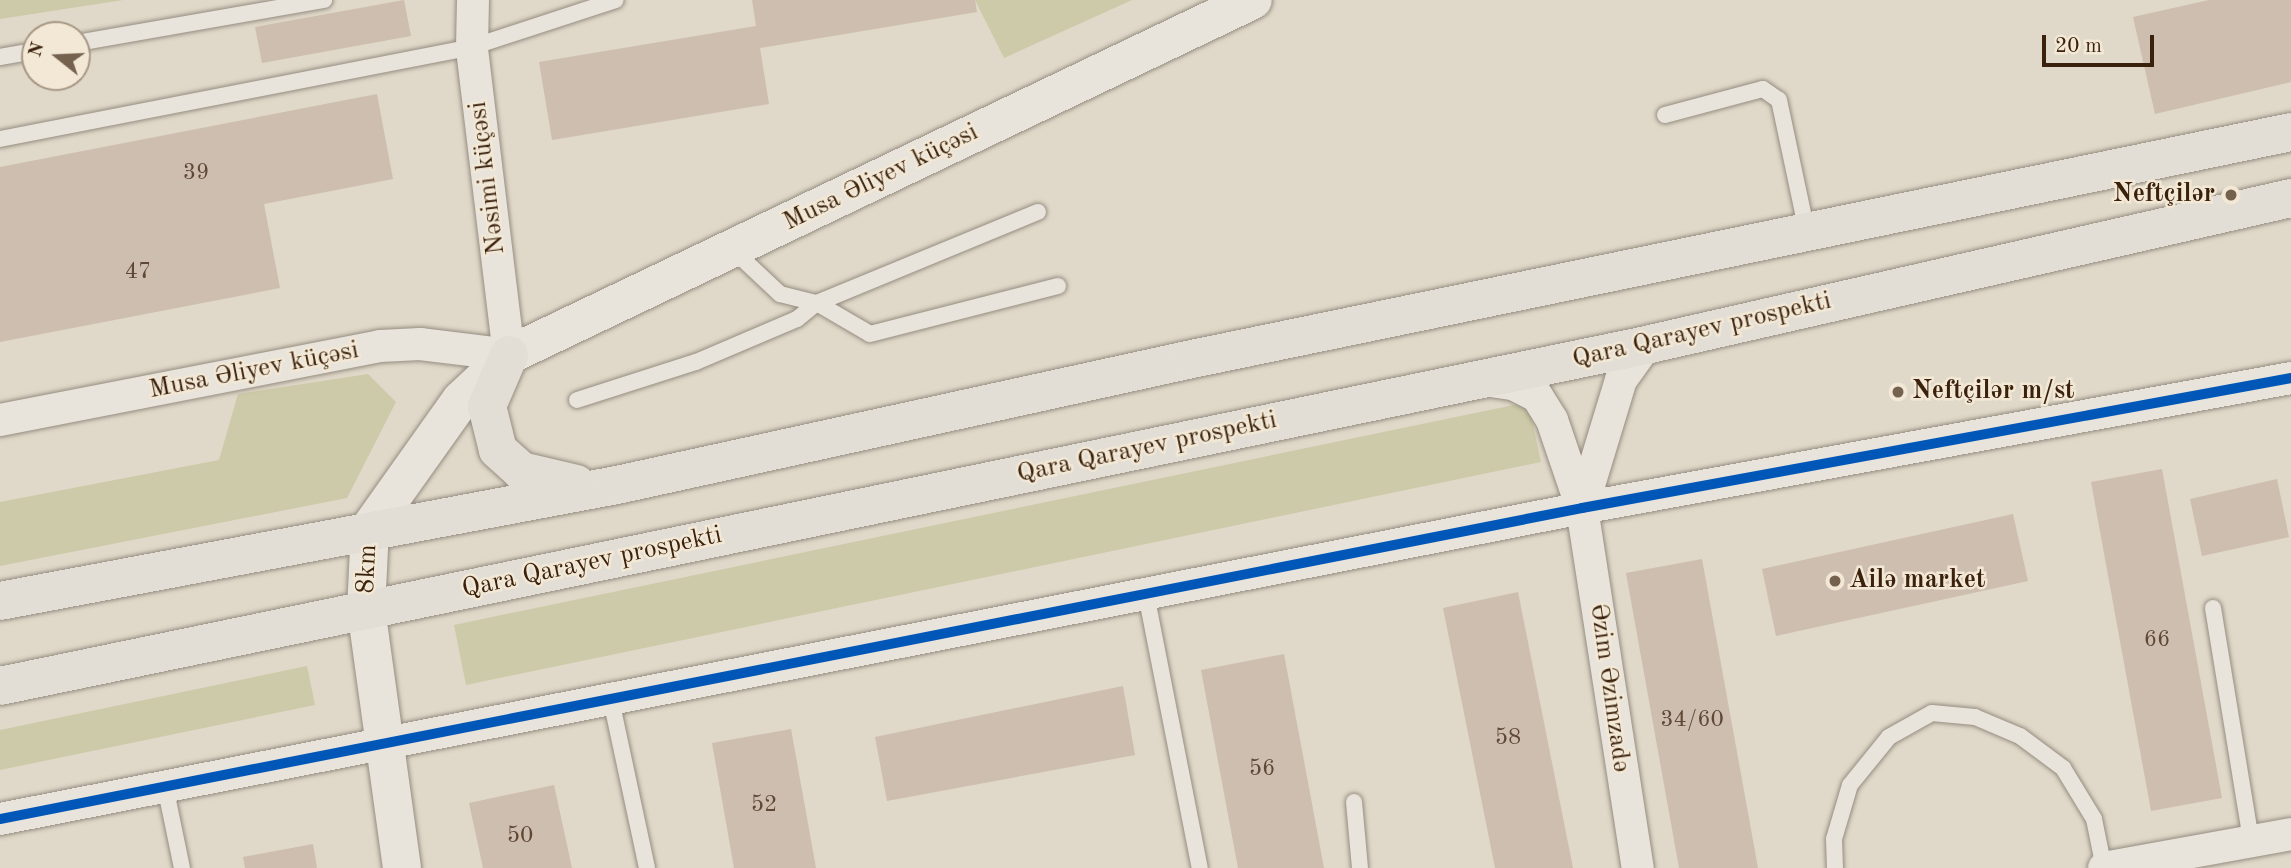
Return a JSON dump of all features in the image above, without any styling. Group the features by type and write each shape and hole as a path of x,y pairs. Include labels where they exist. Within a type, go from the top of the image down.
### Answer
{"main road":[{"path":"0,601 370,528 617,485 2291,132"},
{"name":"Qara Qarayev prospekti","path":"0,686 1647,345 2291,198"},
{"path":"509,355 487,406 491,436 508,462 558,482 617,485"}],"street":[{"name":"Nəsimi küçəsi","path":"473,0 472,47 509,355"},
{"name":"Musa Əliyev küçəsi","path":"370,528 461,400 509,355 1253,0"},
{"name":"Musa Əliyev küçəsi","path":"0,420 380,346 420,344 509,355"},
{"path":"1582,508 1621,380 1647,345"},
{"path":"0,819 1582,508 2291,378"},
{"name":"Əzim Əzimzadə","path":"1480,380 1513,384 1537,397 1552,420 1582,508 1637,868"},
{"name":"8km","path":"366,610 370,528"},
{"path":"366,610 381,745 402,868"},
{"path":"2104,868 2291,834"}],"lane":[{"path":"91,41 324,0"},
{"path":"0,139 472,47 616,0"},
{"path":"0,57 21,53"},
{"path":"1665,115 1763,89 1779,100 1807,232"},
{"path":"577,400 696,362 797,319 817,303 1038,212"},
{"path":"732,249 779,294 817,303 870,334 1058,286"},
{"path":"1146,594 1200,868"},
{"path":"2214,608 2251,841"},
{"path":"611,699 647,868"},
{"path":"1835,868 1834,839 1850,785 1889,737 1932,713 1975,717 2020,736 2063,768 2094,819 2104,868"},
{"path":"165,786 182,868"},
{"path":"1354,802 1360,868"}],"shaded area":[{"path":"0,0 123,0 0,19"},
{"path":"975,0 1132,0 1004,58"},
{"path":"368,374 396,402 347,498 0,566 0,502 219,460 238,394"},
{"path":"1528,402 1541,462 466,685 454,625"},
{"path":"307,666 315,705 0,770 0,730"}],"building":[{"path":"404,0 411,36 262,63 255,27"},
{"path":"752,0 975,0 977,12 760,48 769,104 552,140 539,62 756,26"},
{"path":"2209,0 2291,0 2291,82 2155,114 2133,17"},
{"path":"377,94 393,179 264,204 280,288 0,342 0,167"},
{"path":"2162,469 2222,798 2151,811 2091,482"},
{"path":"2277,479 2289,537 2202,556 2190,499"},
{"path":"2013,514 2028,581 1776,636 1762,569"},
{"path":"1702,559 1758,868 1679,868 1626,573"},
{"path":"1518,592 1573,868 1495,868 1443,608"},
{"path":"1284,654 1324,868 1238,868 1201,670"},
{"path":"1123,686 1135,755 887,801 875,737"},
{"path":"791,729 816,868 734,868 712,743"},
{"path":"554,785 572,868 483,868 469,803"},
{"path":"313,844 317,868 245,868 243,857"}],"cycle path":[{"path":"0,819 1582,508 2291,378"}],"place":[{"name":"Neftçilər","path":"2231,195"},
{"name":"Neftçilər m/st","path":"1898,392"},
{"name":"Ailə market","path":"1835,581"}]}
